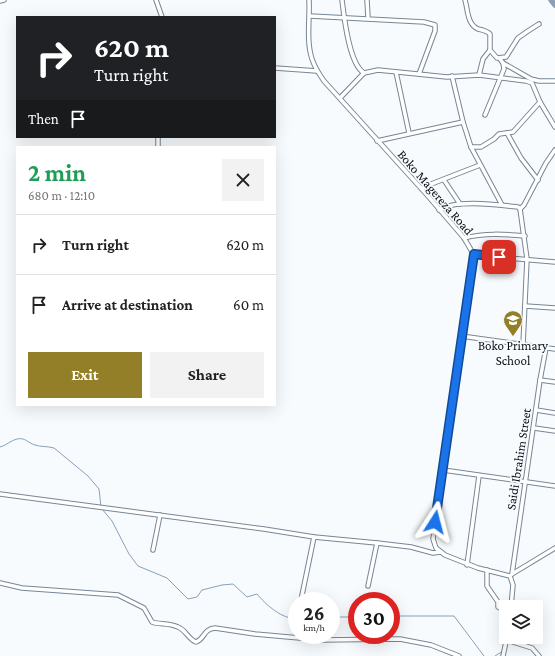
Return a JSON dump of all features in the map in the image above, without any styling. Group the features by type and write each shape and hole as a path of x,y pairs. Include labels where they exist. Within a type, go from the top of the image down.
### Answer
{"street":[{"path":"0,1 4,0"},
{"path":"156,0 162,16"},
{"name":"Boko Magereza Road","path":"310,0 310,45 312,58 317,71 324,82 421,188 464,238 474,254 433,535 434,543 440,552"},
{"path":"342,0 349,44 362,74"},
{"path":"367,0 368,18"},
{"path":"466,0 467,14 472,24 476,28 489,32 490,34 490,50 483,59 479,75"},
{"path":"310,16 424,22 435,25 435,31 419,74"},
{"path":"500,59 506,57 518,38 539,24"},
{"path":"485,115 504,69 503,63 490,50"},
{"path":"506,57 509,65"},
{"path":"503,63 509,65 531,79 539,81 555,81"},
{"path":"276,68 317,71"},
{"path":"340,98 362,74 368,71 378,70 452,76 479,75 500,77 529,82 534,86 540,102 555,127"},
{"path":"396,72 409,133"},
{"path":"452,76 462,122 471,147 502,205"},
{"path":"471,147 481,147 494,139 498,134 513,132 540,102"},
{"path":"377,141 462,122"},
{"path":"507,133 521,158 538,180"},
{"path":"520,209 524,205 546,163 555,150"},
{"path":"421,188 480,165"},
{"path":"444,180 460,204"},
{"path":"439,210 448,205 460,204 502,205 518,207 520,209"},
{"path":"520,209 525,236 527,259 523,345"},
{"path":"464,238 483,234 525,236"},
{"path":"474,254 555,262"},
{"path":"525,306 555,308"},
{"path":"461,336 555,350"},
{"name":"Saidi Ibrahim Street","path":"511,575 546,348"},
{"path":"540,380 555,382"},
{"path":"536,410 555,413"},
{"path":"534,428 555,431"},
{"path":"443,470 555,486"},
{"path":"467,565 479,476"},
{"path":"0,494 314,537 411,547 433,553 440,552 467,565 511,575 555,548"},
{"path":"153,550 160,515"},
{"path":"304,592 314,537"},
{"path":"368,586 378,543"},
{"path":"487,570 487,586 498,602 499,608"},
{"path":"511,575 513,585 512,600"},
{"path":"0,583 22,588 118,595 144,608 152,622 165,623 180,627 187,633 191,640 196,642 200,640 206,631 215,628 255,634 315,639 400,639 431,645 459,656"},
{"path":"503,656 506,644"},
{"path":"522,644 532,648 539,656"}],"waterway":[{"path":"551,0 555,5"},
{"path":"0,447 15,440 24,439 37,446 54,448 88,476 99,489 101,507"},
{"path":"102,509 112,521 129,554 138,566 167,578 188,599 197,597 202,590 233,584 247,597 257,594 270,607 288,617"},
{"path":"400,616 454,616 484,656"},
{"path":"340,617 348,617"},
{"path":"495,656 503,651"}],"place":[{"name":"Boko Primary School","path":"513,337"}],"route":[{"path":"435,522 474,254 499,257"}]}
